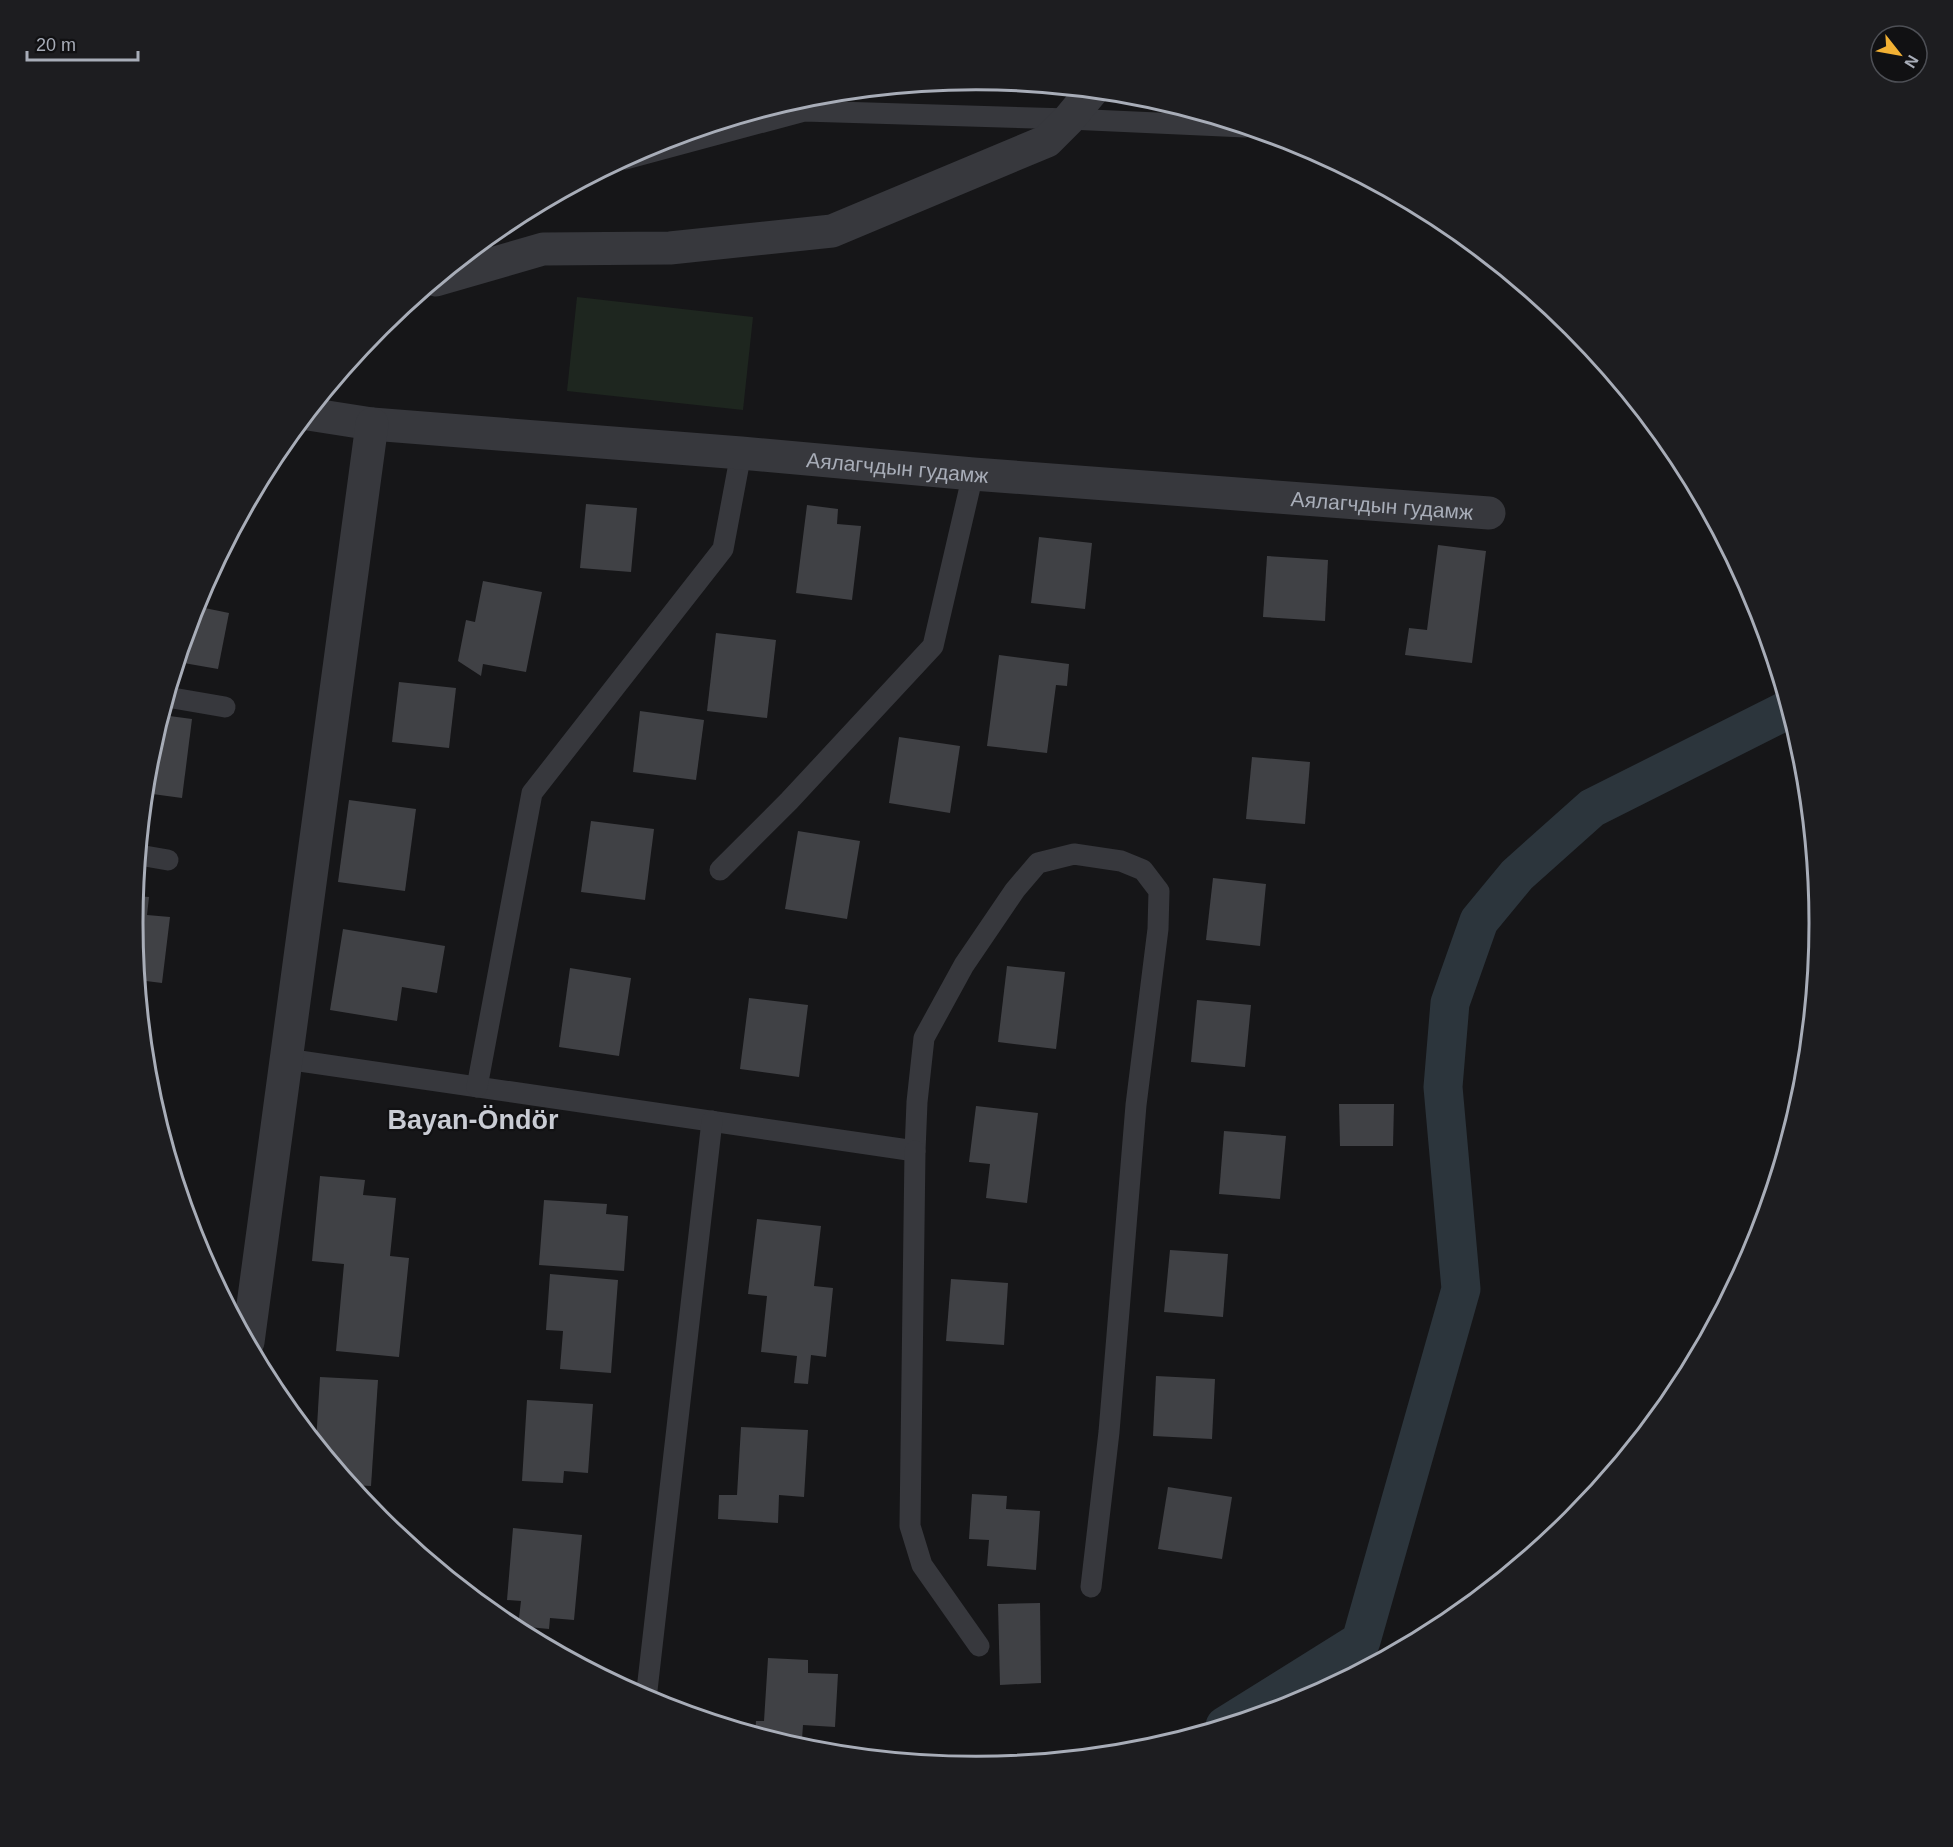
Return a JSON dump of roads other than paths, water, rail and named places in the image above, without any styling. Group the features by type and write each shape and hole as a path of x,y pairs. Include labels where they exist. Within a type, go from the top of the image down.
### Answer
{"street":[{"path":"453,275 543,249 670,248 832,231 1047,141 1071,104"},
{"name":"Аялагчдын гудамж","path":"316,415 372,424 973,474 1489,513"},
{"path":"250,1330 372,424"}],"lane":[{"path":"826,104 1071,104 1203,121"},
{"path":"477,1087 532,793 723,549 741,453"},
{"path":"720,870 789,801 933,646 973,474"},
{"path":"174,698 225,707"},
{"path":"979,1646 922,1565 910,1526 915,1151 917,1102 924,1038 964,965 1015,890 1038,863 1074,854 1121,861 1143,870 1159,891 1158,930 1136,1105 1109,1432 1090,1587"},
{"path":"146,856 168,860"},
{"path":"286,1059 915,1151"},
{"path":"647,1689 712,1121"}],"waterway":[{"path":"1248,1711 1361,1641 1461,1289 1443,1087 1450,1003 1479,921 1517,875 1592,808 1783,712"}],"district":[{"name":"Bayan-Öndör","path":"473,1120"}]}
